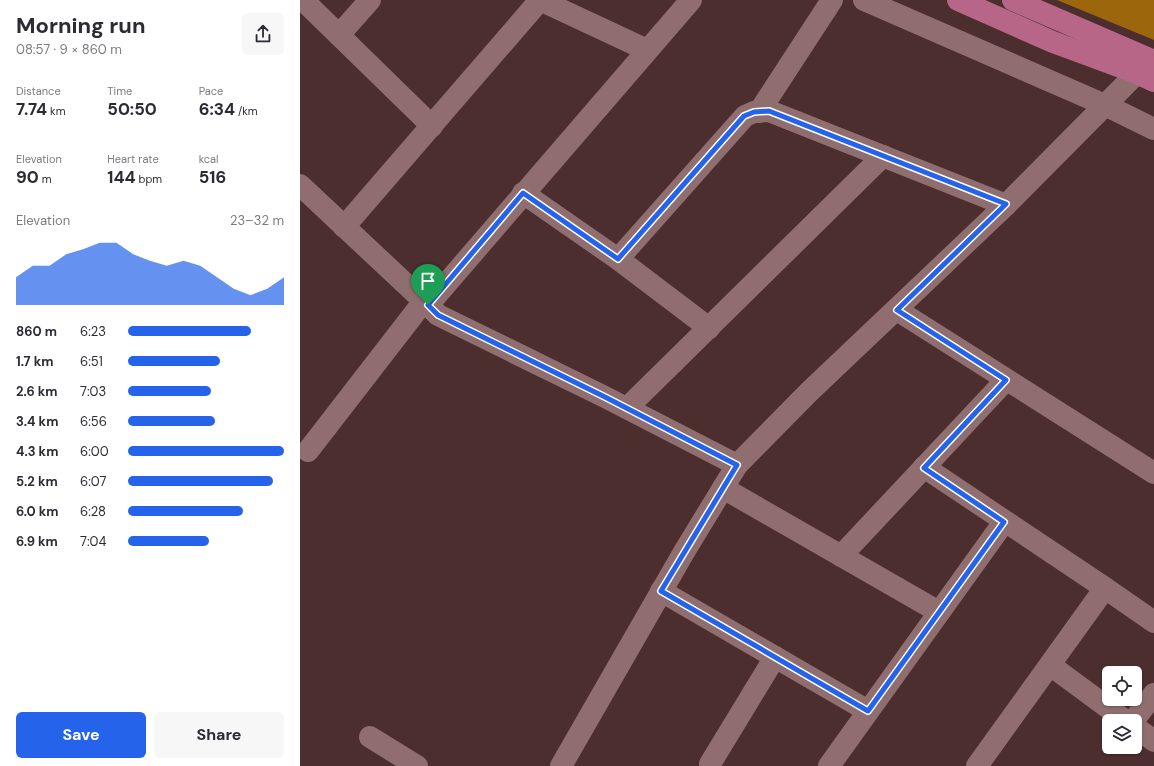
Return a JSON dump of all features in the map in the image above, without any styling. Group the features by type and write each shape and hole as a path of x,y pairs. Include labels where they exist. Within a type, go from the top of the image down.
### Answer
{"main road":[{"path":"958,0 1053,42 1146,78"},
{"path":"1013,0 1154,61"}],"street":[{"path":"303,0 432,126"},
{"path":"339,35 370,0"},
{"path":"344,227 540,0 647,50"},
{"path":"308,451 426,303 691,0"},
{"path":"759,112 832,0"},
{"path":"864,0 1105,105 1154,129"},
{"path":"561,766 661,591 737,465 809,392 897,310 1105,105 1146,78"},
{"path":"618,259 744,116 754,112 769,111 1006,204"},
{"path":"627,408 883,156"},
{"path":"300,185 438,315 627,408 737,465"},
{"path":"523,193 618,259 709,328"},
{"path":"897,310 1154,473"},
{"path":"841,556 1006,380"},
{"path":"924,468 1154,622"},
{"path":"723,488 939,612"},
{"path":"829,766 1004,522"},
{"path":"981,765 1105,588"},
{"path":"661,591 868,711"},
{"path":"711,765 775,657"},
{"path":"1050,665 1116,714"},
{"path":"1138,714 1154,694"},
{"path":"1142,733 1154,742"},
{"path":"370,737 417,766"}],"shaded area":[{"path":"1057,0 1154,0 1154,40"}],"route":[{"path":"769,111 1006,204 897,310 1006,380 924,468 1004,522 868,711 661,591 737,465 605,397 438,315 428,305 523,193 618,259 744,116 754,112 769,111"}]}
